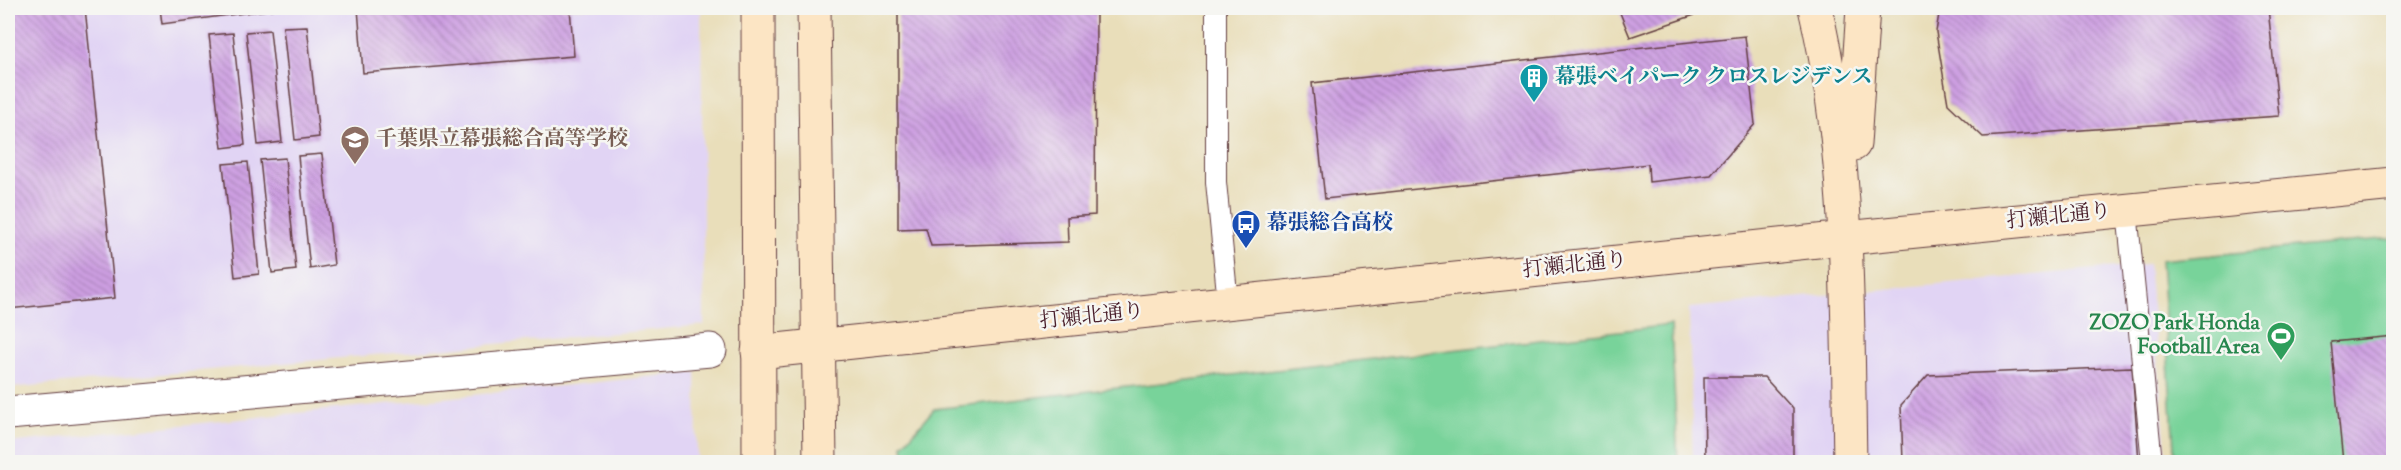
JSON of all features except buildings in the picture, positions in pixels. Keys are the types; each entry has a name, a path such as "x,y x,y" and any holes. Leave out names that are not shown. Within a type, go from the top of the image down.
{"street":[{"path":"758,8 759,462"},
{"path":"814,8 820,462"},
{"path":"1815,8 1834,103 1843,178 1850,462"},
{"path":"1846,238 1863,8"},
{"name":"打瀬北通り","path":"758,352 1846,238 2394,184"},
{"path":"8,413 711,350"}],"lane":[{"path":"1216,8 1216,182 1228,303"},
{"path":"2127,210 2152,462"}],"shaded area":[{"name":"千葉県立幕張総合高等学校","path":"8,8 701,8 704,325 8,388"},
{"path":"2148,264 2167,462 1693,462 1689,308"},
{"path":"696,372 697,462 8,462 8,443"}],"green space":[{"name":"ZOZO Park Honda Football Area","path":"2393,238 2393,462 2175,462 2161,260"},
{"path":"1671,325 1678,462 905,462 903,445 934,409"}],"place":[{"name":"幕張ベイパーク クロスレジデンス","path":"1534,104"},
{"name":"千葉県立幕張総合高等学校","path":"355,166"},
{"name":"幕張総合高校","path":"1246,250"},
{"name":"ZOZO Park Honda Football Area","path":"2281,362"}]}
